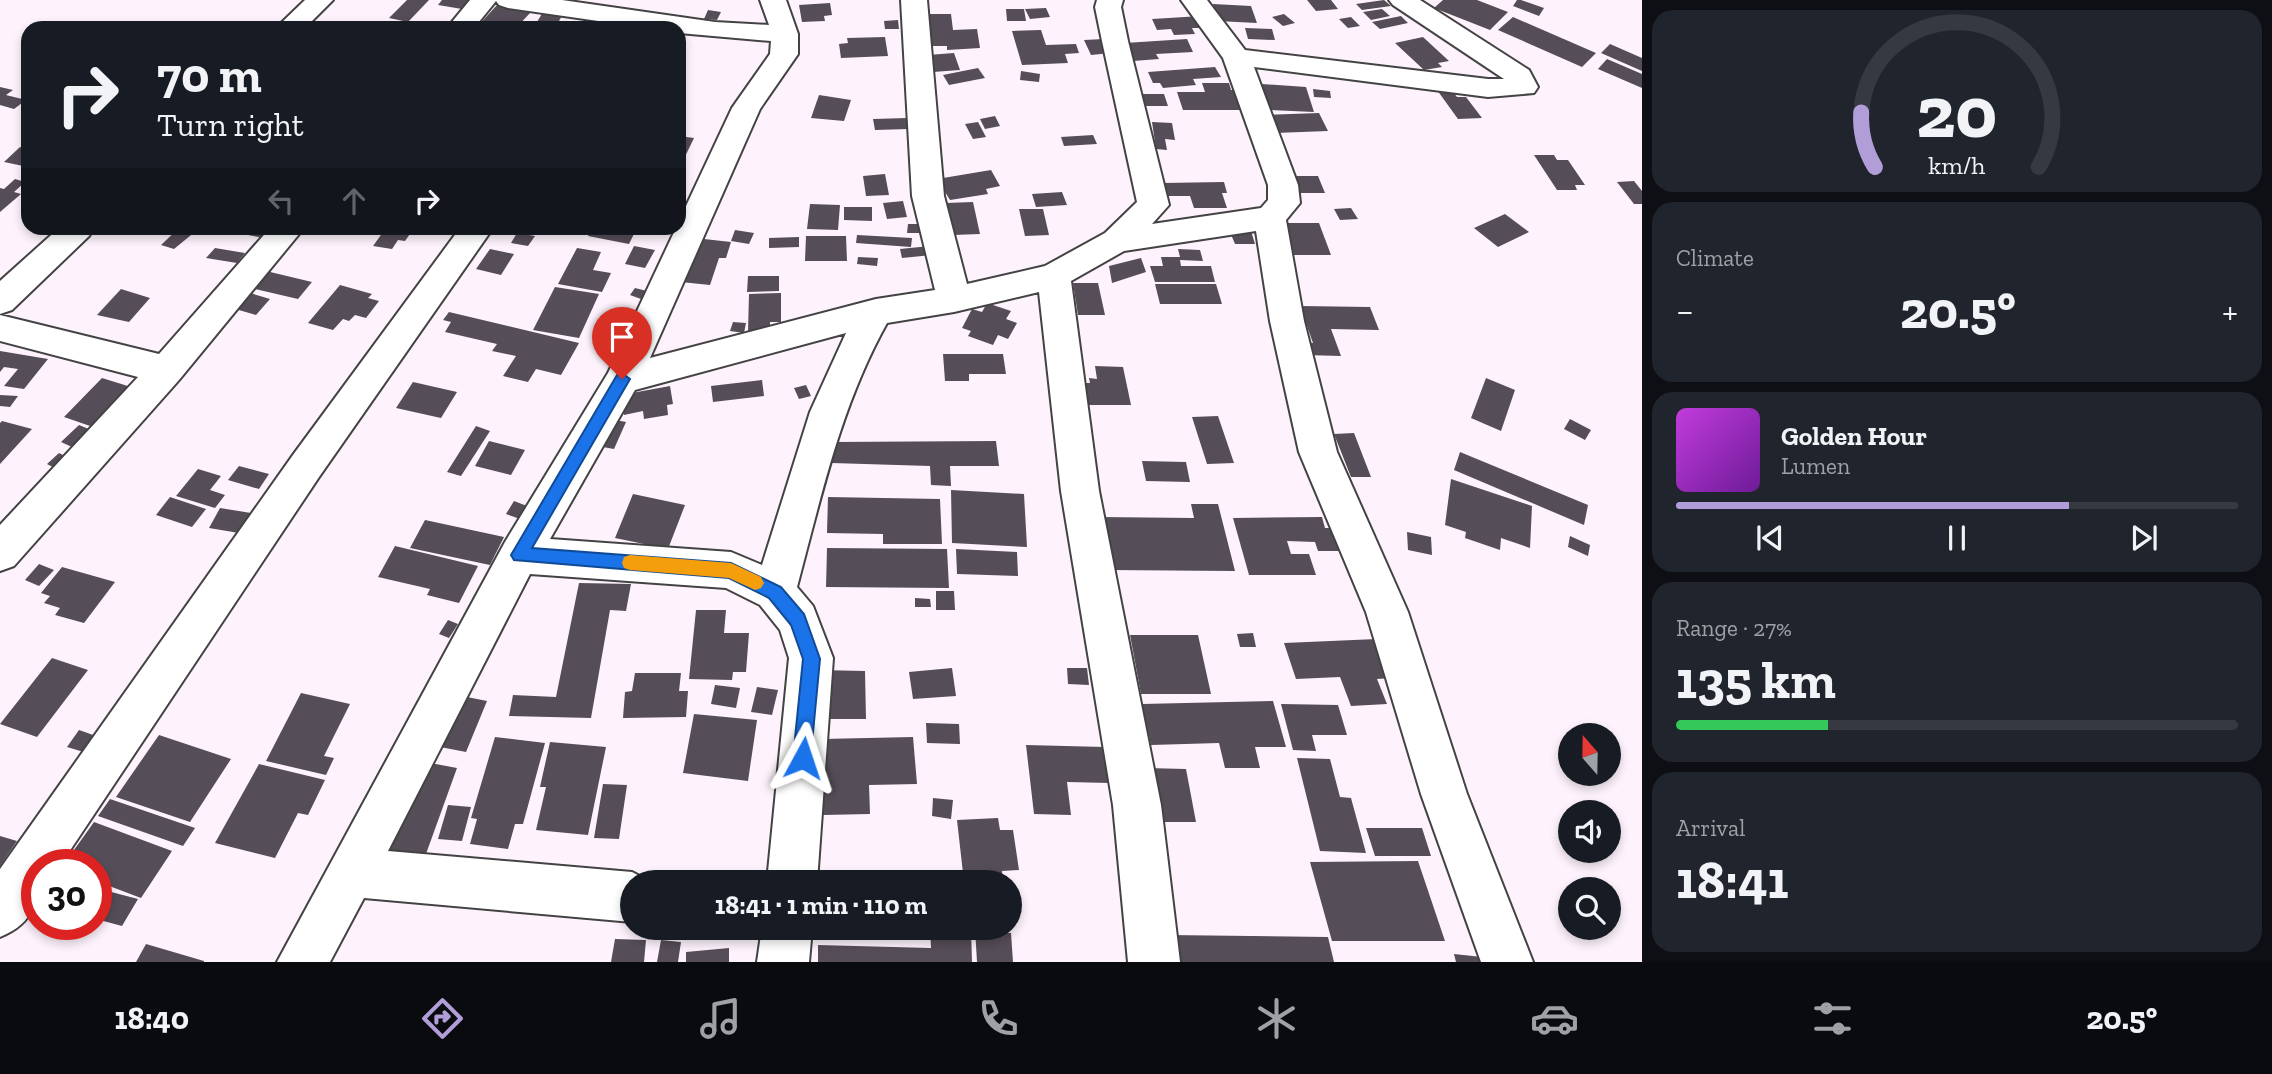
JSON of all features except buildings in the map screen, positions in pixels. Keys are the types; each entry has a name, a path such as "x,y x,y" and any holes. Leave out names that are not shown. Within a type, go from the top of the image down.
{"street":[{"path":"297,21 320,0"},
{"path":"466,21 484,0"},
{"path":"508,0 575,13 641,21"},
{"path":"914,0 928,196 954,299"},
{"path":"622,379 876,312 954,299 1054,276 1116,241 1153,205 1111,18 1110,0"},
{"path":"1116,241 1270,218 1284,203 1283,185 1236,57 1194,0"},
{"path":"1236,57 1488,88 1524,87 1519,76 1402,0"},
{"path":"303,962 520,555 622,379 746,108 784,54 779,17 715,30 686,26"},
{"path":"1270,218 1287,321 1318,452 1387,612 1444,794 1507,962"},
{"path":"0,301 71,235"},
{"path":"0,553 166,370 282,235"},
{"path":"0,912 306,466 472,235"},
{"path":"1054,276 1080,491 1137,805 1154,962"},
{"path":"775,593 821,434 855,344 876,312"},
{"path":"0,328 166,370"},
{"path":"520,555 731,570 775,593 798,620 811,659 793,870"},
{"path":"351,872 620,896"},
{"path":"783,962 786,940"}],"slow traffic":[{"path":"630,563 731,570 755,583"}],"route":[{"path":"622,379 520,555 731,570 775,593 798,620 811,659 803,758"}]}
